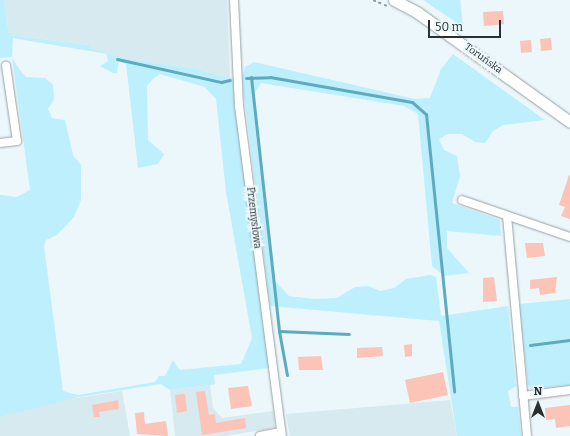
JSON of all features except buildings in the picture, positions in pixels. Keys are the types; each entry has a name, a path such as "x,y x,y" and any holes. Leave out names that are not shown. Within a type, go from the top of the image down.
{"main road":[{"name":"Toruńska","path":"394,0 418,13 570,122"}],"street":[{"name":"Przemysłowa","path":"234,0 239,106 282,434"},
{"path":"0,143 17,141 6,66"},
{"path":"462,200 570,238"},
{"path":"507,216 526,436"},
{"path":"523,396 570,390"},
{"path":"260,436 282,434"}],"shaded area":[{"path":"0,0 4,0 9,35 90,45 90,48 128,59 193,68 234,79 269,368 214,375 215,384 210,385 170,390 161,384 79,397 0,417 0,195 17,197 30,190 12,57 0,58","holes":["13,38 107,54 108,61 100,66 113,73 117,73 119,61 126,64 138,168 158,164 164,154 148,140 147,86 153,79 160,74 205,87 216,99 226,192 252,338 241,364 180,370 173,360 165,376 159,376 155,382 78,395 63,391 44,246 46,240 57,235 74,217 81,200 81,165 73,155 65,120 52,118 48,109 54,99 53,85 45,78 26,77 19,69 12,57"]},
{"path":"4,0 227,0 230,78 193,68 128,59 90,48 90,45 9,35"},
{"path":"423,0 460,0 463,27"},
{"path":"453,54 545,120 503,125 493,131 485,143 475,142 462,134 448,134 439,139 444,150 457,156 460,176 452,203 500,220 501,236 447,231 447,248 469,273 444,276 432,266 418,114 404,106 261,83 253,95 273,279 289,296 314,299 337,298 355,287 369,286 380,291 394,288 406,279 430,275 436,277 441,316 508,306 516,386 508,391 511,407 518,407 521,436 457,436 439,321 270,306 242,78 245,67 254,62 415,99 430,98 441,69"},
{"path":"570,299 570,385 532,389 528,385 519,304"},
{"path":"210,385 213,408 222,418 273,411 275,428 225,436 175,436 170,390"},
{"path":"122,391 130,436 0,436 0,417 64,400"},
{"path":"450,400 457,436 290,436 286,414"}],"waterway":[{"path":"117,59 221,82 230,80"},
{"path":"251,77 279,331"},
{"path":"246,78 270,77 412,102 426,114 454,392"},
{"path":"287,375 279,331 349,334"},
{"path":"530,345 570,340"}]}
